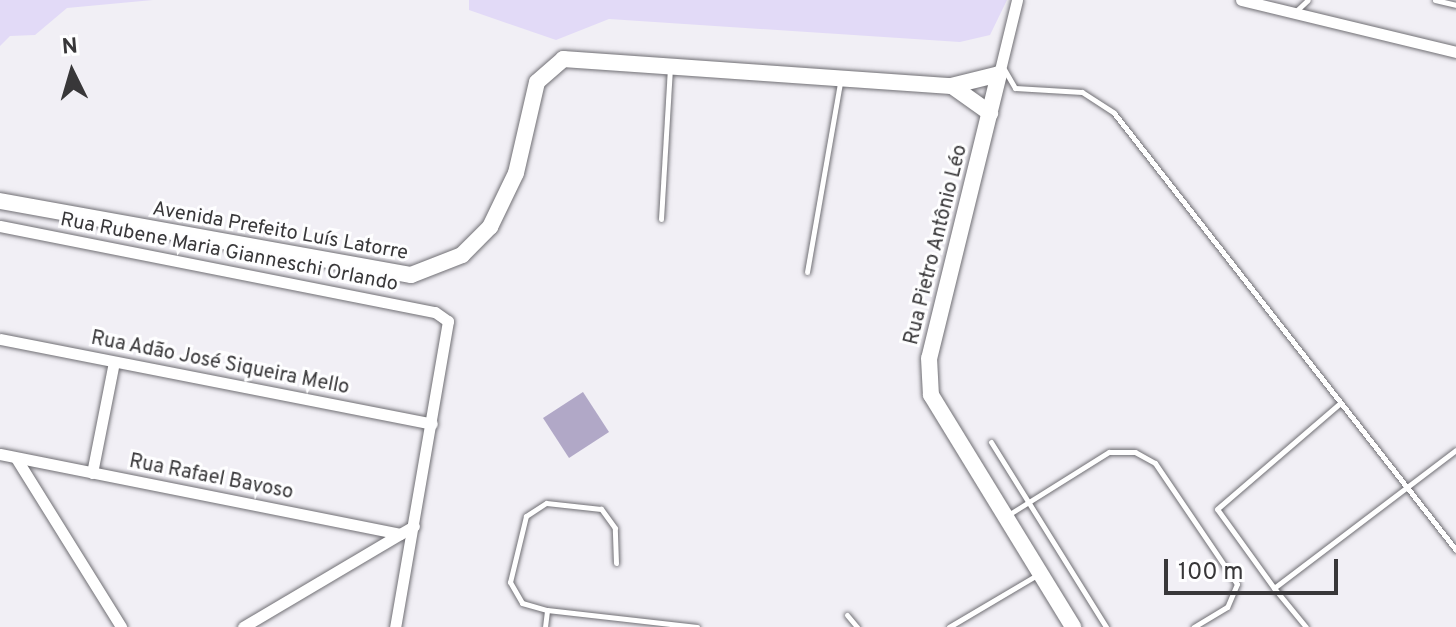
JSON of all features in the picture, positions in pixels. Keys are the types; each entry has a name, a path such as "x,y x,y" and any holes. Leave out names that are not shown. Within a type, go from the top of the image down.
{"main road":[{"name":"Avenida Prefeito Luís Latorre","path":"0,201 411,275 462,255 490,227 508,196 545,71 573,57 951,86 1000,69"},
{"name":"Rua Pietro Antônio Léo","path":"1000,69 928,372 933,405 1073,627"},
{"path":"951,86 990,113"}],"street":[{"path":"1000,69 1017,0"},
{"path":"1241,0 1456,52"},
{"name":"Rua Rubene Maria Gianneschi Orlando","path":"0,226 435,312 448,321 432,424"},
{"name":"Rua Adão José Siqueira Mello","path":"0,339 432,424"},
{"path":"92,473 114,362"},
{"path":"395,627 432,424"},
{"name":"Rua Rafael Bavoso","path":"0,454 400,534"},
{"path":"16,458 121,627"},
{"path":"252,625 414,526"}],"lane":[{"path":"1295,12 1308,0"},
{"path":"1435,0 1456,5"},
{"path":"661,219 670,63"},
{"path":"1000,69 1015,88 1082,92 1114,113 1456,550"},
{"path":"807,272 840,77"},
{"path":"1306,627 1217,509 1339,404"},
{"path":"991,442 1106,627"},
{"path":"1274,588 1456,450"},
{"path":"1004,517 1109,452 1135,452 1155,463 1234,572 1227,607 1194,627"},
{"path":"616,563 615,528 601,509 546,503 533,510 510,582 522,603 547,610 697,627"},
{"path":"949,627 1039,574"},
{"path":"545,627 547,610"},
{"path":"847,615 857,627"}],"shaded area":[{"path":"0,0 153,0 67,8 35,35 10,36 0,46"},
{"path":"469,0 1007,0 990,35 960,42 609,19 556,40 469,10"},
{"path":"583,392 609,432 569,458 543,418"}]}
